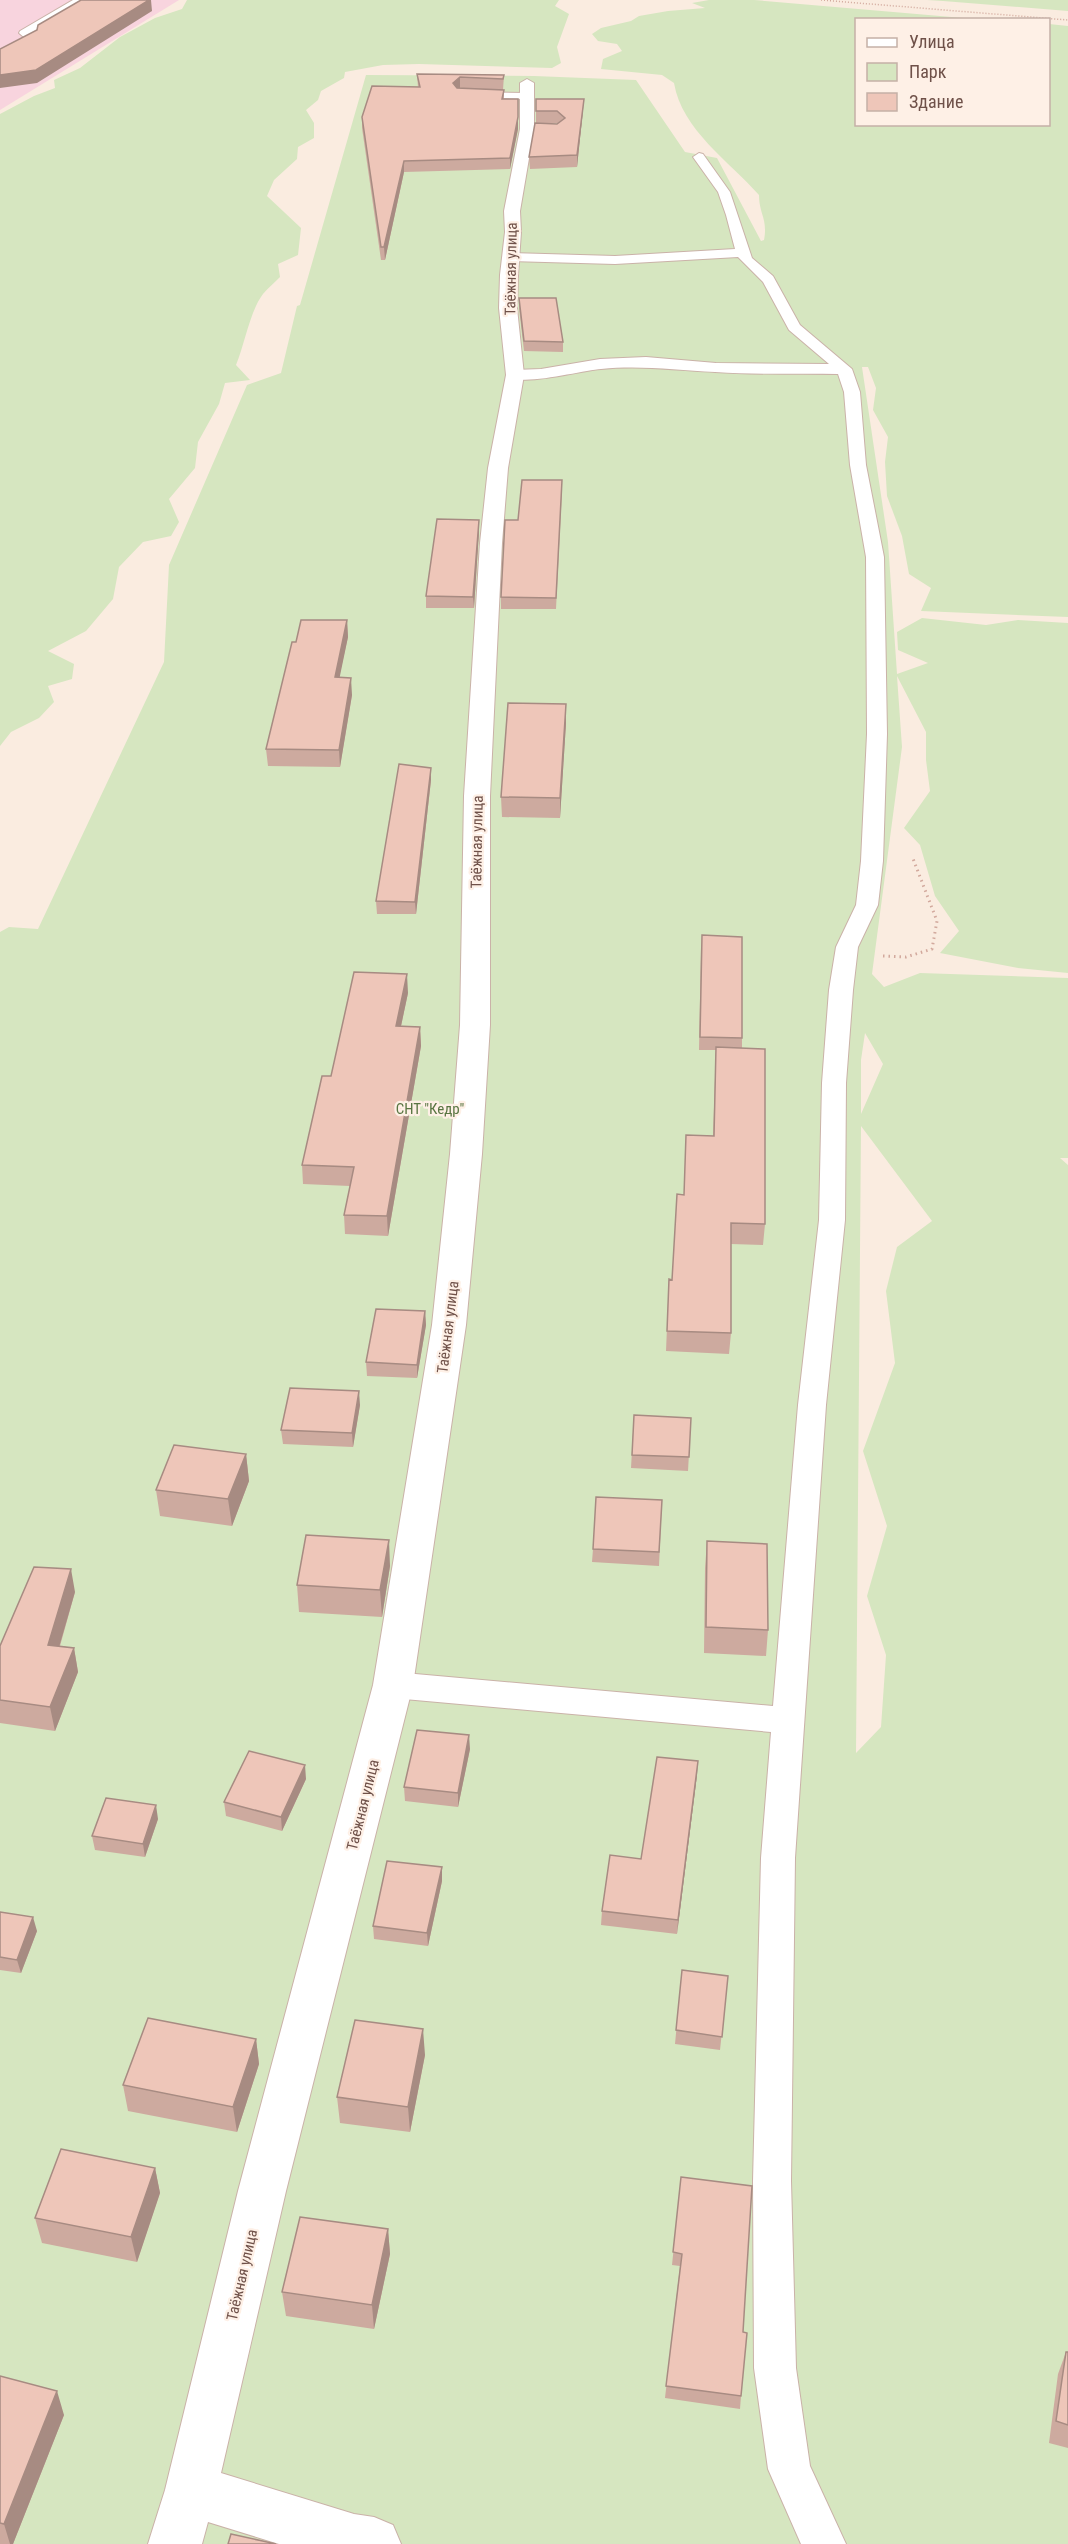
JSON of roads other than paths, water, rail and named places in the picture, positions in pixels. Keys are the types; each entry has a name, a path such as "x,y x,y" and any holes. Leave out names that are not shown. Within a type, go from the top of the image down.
{"street":[{"name":"Таёжная улица","path":"175,2544 191,2490 262,2191 393,1685 449,1325 466,1154 474,1025 477,796 491,543 498,468 515,375 508,309 512,211 532,129 527,89"},
{"path":"191,2490 342,2538 374,2544"}],"lane":[{"path":"0,59 33,39 19,33 80,0"},
{"path":"461,93 461,95 527,89"},
{"path":"699,157 724,192 734,214 746,260 768,279 794,327 844,369 852,392 858,465 875,557 876,779 867,905 847,947 841,990 834,1083 832,1220 812,1405 778,1870 772,2181 776,2368 789,2469 824,2544"},
{"path":"510,257 615,260 743,253"},
{"path":"515,375 541,374 600,364 646,362 716,368 844,369"},
{"path":"393,1685 789,1721"}],"park label":[{"name":"СНТ \"Кедр\"","path":"430,1109"}]}
